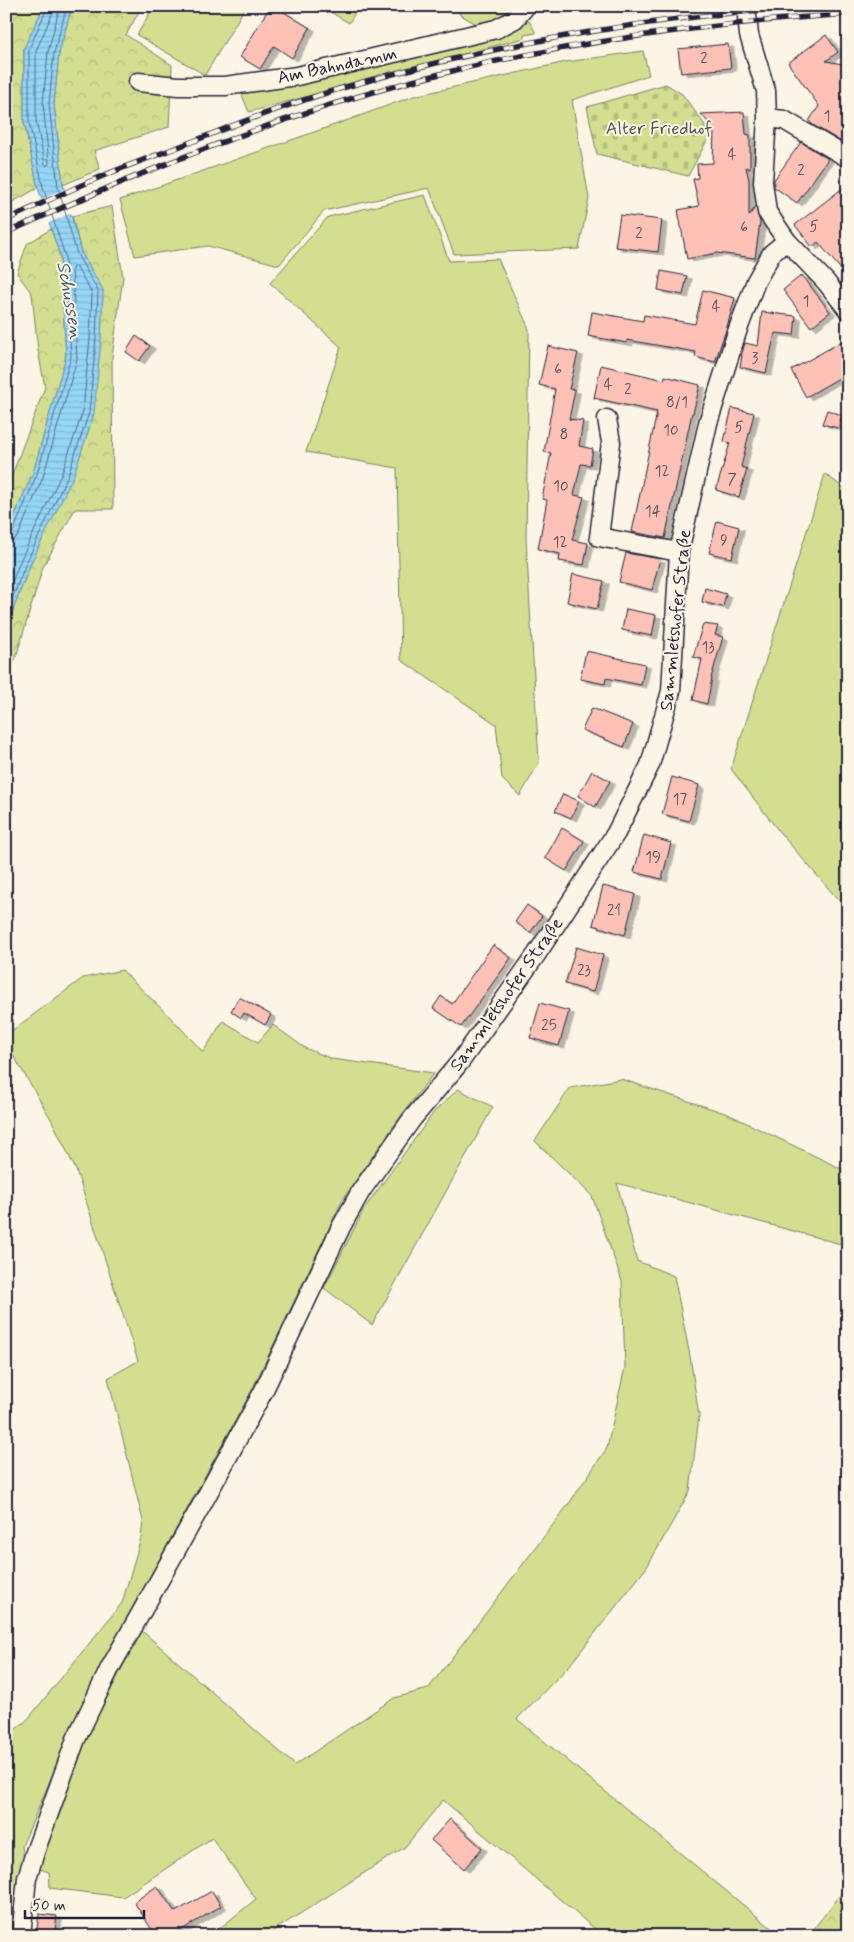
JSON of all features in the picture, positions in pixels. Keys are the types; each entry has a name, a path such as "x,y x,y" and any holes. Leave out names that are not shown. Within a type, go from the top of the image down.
{"street":[{"name":"Am Bahndamm","path":"138,82 178,86 226,86 297,76 496,29 514,19 526,6"},
{"path":"746,9 746,22 754,55 766,91 767,118 763,182 767,212 787,241 826,282 848,310"},
{"path":"767,118 784,120 848,158"},
{"name":"Sammletshofer Straße","path":"21,1936 27,1878 76,1739 110,1668 263,1392 361,1191 412,1119 460,1062 536,955 611,841 650,765 671,691 679,552 708,423 736,332 756,281 772,253 787,241"},
{"path":"607,419 611,442 599,537 679,552"}],"green space":[{"path":"12,6 44,6 24,48 24,122 38,188 9,204 6,189 6,17"},
{"path":"72,6 142,6 126,35 172,65 169,127 94,151 100,169 63,185 54,104 59,53"},
{"path":"154,6 246,6 205,75 137,35"},
{"path":"320,6 359,6 349,23"},
{"path":"455,6 519,6 497,22 483,28 459,14 460,12"},
{"path":"529,21 536,33 524,35 524,38 249,112 239,88 504,30"},
{"path":"643,51 649,75 572,100 589,198 579,249 454,254 429,188 324,211 279,265 208,246 135,256 120,200 414,96 566,62"},
{"name":"Alter Friedhof","path":"666,84 682,94 711,133 688,176 597,154 587,107"},
{"path":"425,195 449,261 498,259 529,329 526,539 539,763 520,796 502,779 496,724 401,660 397,468 306,452 341,347 270,283 328,217"},
{"path":"112,206 123,277 112,357 113,509 75,509 43,567 16,657 6,679 6,628 31,563 103,290 81,252 72,216"},
{"path":"51,229 60,256 66,356 33,473 6,535 6,491 45,387 38,351 32,294 17,273 27,244"},
{"path":"825,474 848,491 848,911 781,834 731,769"},
{"path":"122,970 203,1052 223,1021 258,1042 273,1025 305,1048 332,1059 434,1073 400,1117 343,1199 251,1392 92,1683 22,1846 25,1865 18,1888 10,1936 6,1936 6,1737 28,1719 122,1603 141,1538 143,1521 108,1378 138,1361 76,1170 51,1119 6,1043 6,1035 83,978"},
{"path":"621,1079 728,1114 848,1172 848,1246 617,1183 637,1261 674,1276 690,1356 699,1416 690,1491 647,1567 569,1666 517,1719 781,1936 603,1936 443,1800 405,1847 276,1929 270,1936 210,1936 256,1899 212,1838 123,1897 50,1888 49,1872 36,1868 76,1759 141,1630 295,1765 394,1698 428,1689 568,1505 607,1448 625,1367 622,1281 592,1196 535,1141 570,1088"},
{"path":"458,1089 493,1107 372,1325 324,1288 364,1209 434,1112"},
{"path":"848,1885 848,1936 808,1936"}],"water":[{"name":"Schussen","path":"44,6 72,6 59,53 54,104 63,185 81,252 103,290 101,339 94,414 73,477 31,563 6,628 6,535 33,473 66,356 60,256 38,188 24,122 24,48"}],"pier":[{"path":"66,188 73,212 47,224 39,200"}],"building":[{"path":"270,6 274,6 310,28 292,58 274,46 260,69 240,57"},
{"path":"826,35 838,52 826,61 848,65 848,142 840,141 809,121 819,106 788,63"},
{"path":"728,44 731,68 681,73 678,49"},
{"path":"744,112 746,134 750,135 750,169 746,167 749,180 749,216 756,206 760,223 755,258 717,253 687,259 678,210 699,206 693,179 698,178 697,164 713,163 714,129 701,114"},
{"path":"801,142 828,159 797,203 774,187 774,180"},
{"path":"848,184 848,278 818,242 812,247 795,225"},
{"path":"620,215 662,220 658,252 615,247"},
{"path":"661,271 687,276 683,295 658,290"},
{"path":"802,275 830,312 811,327 783,290"},
{"path":"703,290 735,298 715,362 695,357 696,352 627,340 627,343 588,336 592,312 643,321 644,315 695,324"},
{"path":"762,312 796,316 794,335 775,333 766,373 740,367 745,343 758,346"},
{"path":"136,336 150,346 139,361 126,352"},
{"path":"848,338 848,373 806,397 791,370"},
{"path":"548,346 578,353 569,389 575,390 569,419 583,421 579,446 593,449 590,465 581,464 574,495 584,497 572,540 588,543 584,565 559,561 560,554 538,549 547,500 542,499 551,453 544,452 555,389 539,385"},
{"path":"601,365 664,380 665,376 700,385 692,413 665,538 632,532 657,412 594,398"},
{"path":"732,408 754,413 741,467 747,469 739,497 716,490 730,443 724,441"},
{"path":"827,410 842,415 838,428 822,424"},
{"path":"717,521 739,527 732,558 709,553"},
{"path":"626,553 660,559 652,590 619,582"},
{"path":"573,574 604,581 597,609 567,602"},
{"path":"705,588 726,594 723,607 702,602"},
{"path":"626,609 656,615 652,636 622,630"},
{"path":"703,624 718,626 715,635 723,637 711,678 707,704 693,700 702,659 693,657"},
{"path":"586,651 645,664 641,685 606,678 605,684 580,679"},
{"path":"592,708 633,724 624,747 582,730"},
{"path":"592,771 610,781 595,807 578,796"},
{"path":"672,777 699,785 689,821 662,814"},
{"path":"563,794 579,801 571,818 555,811"},
{"path":"562,828 584,841 566,871 545,858"},
{"path":"644,835 671,843 662,879 634,872"},
{"path":"603,886 635,894 625,935 593,925"},
{"path":"527,905 542,916 530,933 515,922"},
{"path":"493,945 511,958 461,1027 433,1008 441,996 452,1004"},
{"path":"576,947 603,955 593,992 565,984"},
{"path":"239,997 271,1015 265,1025 244,1013 241,1018 231,1011"},
{"path":"540,1003 569,1011 559,1046 530,1038"},
{"path":"450,1819 482,1848 464,1869 431,1840"},
{"path":"157,1886 175,1912 212,1891 221,1906 180,1931 182,1936 156,1936 134,1902"},
{"path":"39,1914 57,1916 54,1936 36,1936"}],"railway":[{"path":"6,220 124,167 263,114 323,94 418,67 529,43 641,24 810,6"},
{"path":"6,233 118,184 231,139 347,100 406,83 512,58 608,41 703,27 848,14"}]}
